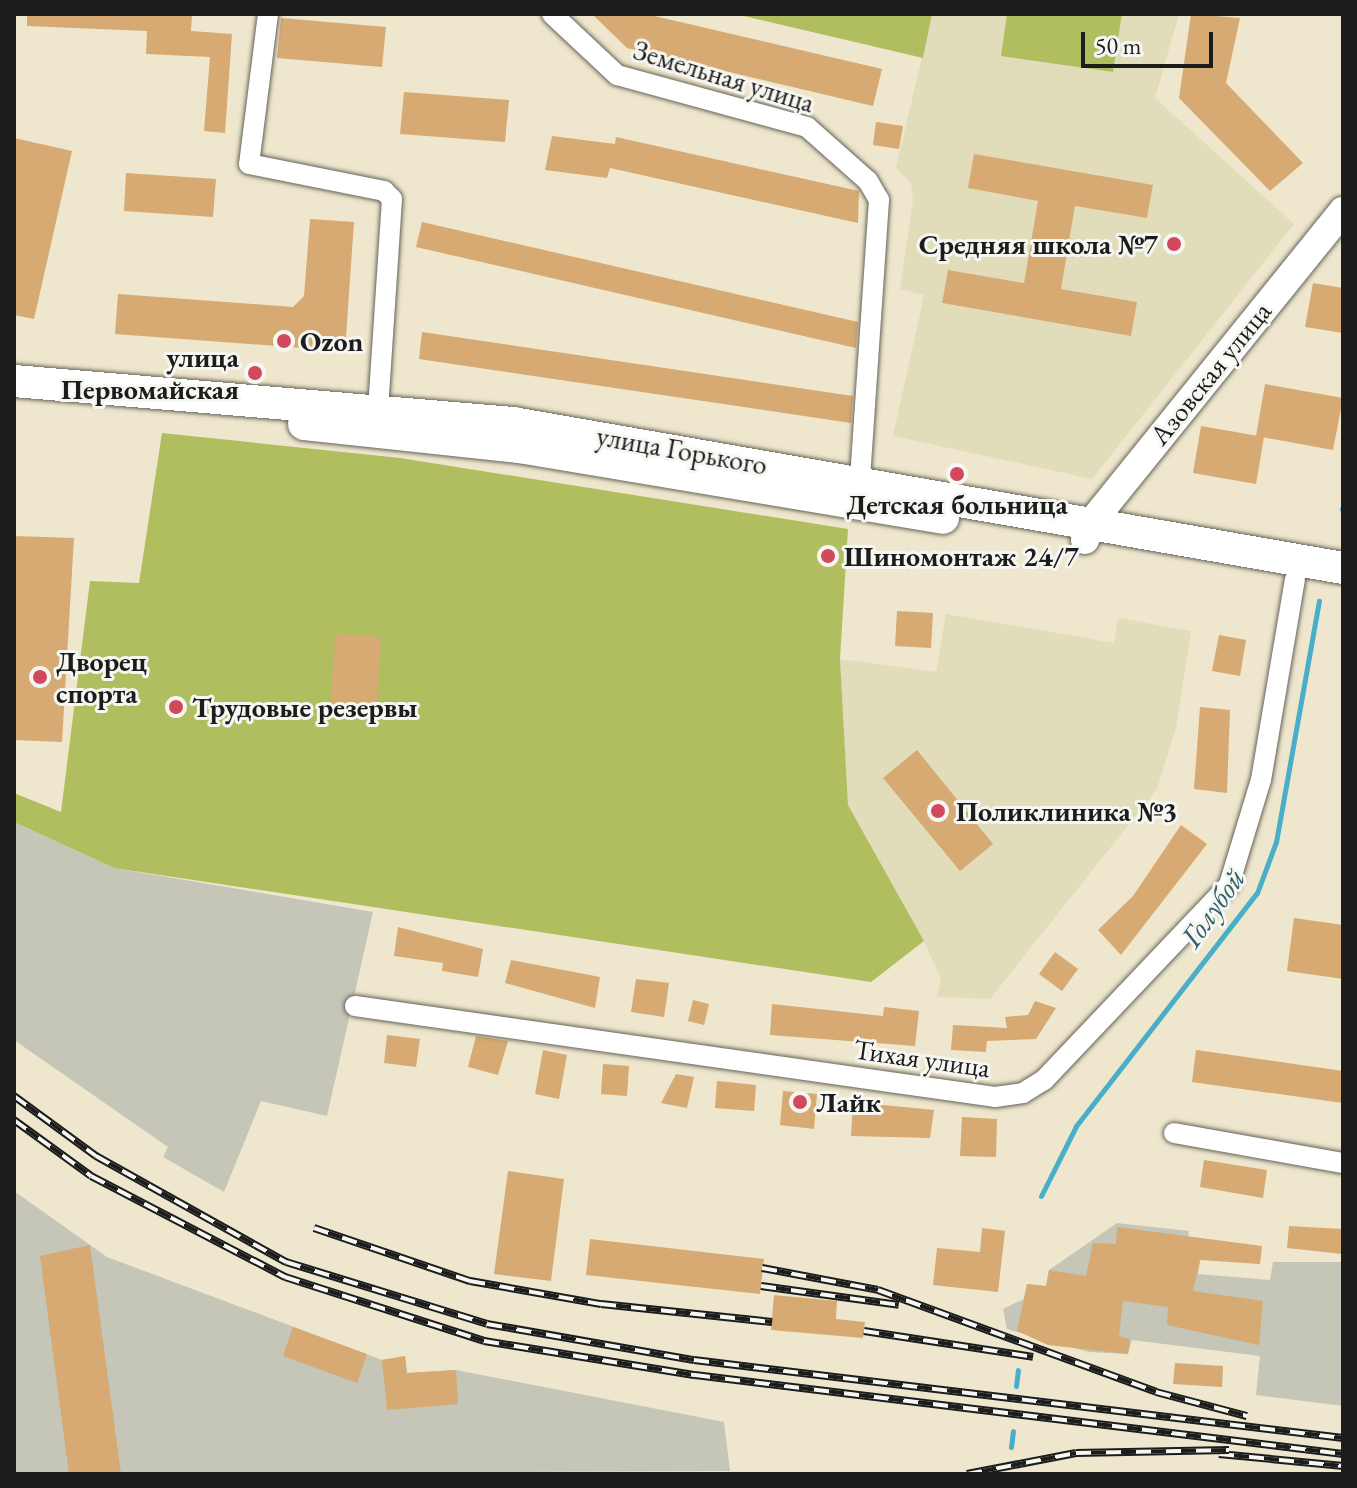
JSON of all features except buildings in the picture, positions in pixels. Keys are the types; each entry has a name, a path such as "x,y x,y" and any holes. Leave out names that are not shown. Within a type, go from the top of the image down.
{"main road":[{"name":"Азовская улица","path":"1088,532 1343,211"},
{"name":"улица Горького","path":"14,381 378,420 520,447 1343,568"},
{"name":"улица Горького","path":"14,401 378,420 612,437 860,482 1343,589"}],"street":[{"path":"268,14 249,164 384,191 392,199 378,420"},
{"name":"Земельная улица","path":"552,14 617,75 807,127 868,181 879,200 860,482"},
{"name":"Тихая улица","path":"355,1006 995,1097 1023,1093 1044,1080 1229,885 1261,780 1295,580"},
{"path":"1174,1133 1343,1163"}],"shaded area":[{"name":"Средняя школа №7","path":"932,14 1007,14 1002,56 1113,72 1122,14 1179,14 1155,98 1294,224 1092,479 893,436 924,295 900,289 913,200 911,183 896,168","holes":["974,154 1153,186 1147,218 1075,206 1061,289 1137,302 1131,336 942,303 948,270 1024,283 1038,201 969,188"]},
{"path":"946,614 1114,643 1118,618 1191,631 1176,728 1157,789 990,999 937,997 941,979 924,941 848,805 840,659 936,672"},
{"path":"14,822 114,868 373,912 327,1116 261,1101 224,1192 163,1157 168,1147 14,1040"},
{"path":"14,1191 107,1257 382,1360 405,1356 407,1373 456,1370 724,1422 730,1471 14,1474"},
{"path":"1117,1223 1189,1231 1186,1254 1201,1257 1198,1274 1270,1280 1273,1262 1343,1262 1343,1406 1256,1395 1260,1356 1132,1340 1128,1354 1089,1352 1007,1329 1003,1309 1024,1299 1027,1284 1046,1286 1049,1270"}],"green space":[{"path":"735,14 932,14 923,58"},
{"path":"1007,14 1122,14 1113,72 1001,56"},
{"path":"162,433 400,458 848,529 840,659 848,805 924,941 871,982 114,868 14,822 14,793 61,812 90,581 139,583"}],"waterway":[{"name":"Голубой","path":"1041,1196 1076,1126 1257,893 1276,842 1319,601"},
{"name":"Голубой","path":"1016,1386 1018,1370"},
{"name":"Голубой","path":"1011,1447 1013,1431"}],"railway":[{"path":"14,1096 96,1156 286,1262 487,1324 694,1360 1343,1438"},
{"path":"14,1120 91,1176 285,1277 484,1341 695,1375 1343,1454"},
{"path":"314,1228 470,1281 601,1304 772,1322"},
{"path":"762,1268 878,1290 1156,1392 1247,1416"},
{"path":"761,1286 899,1305"},
{"path":"864,1331 1033,1357"},
{"path":"967,1474 1076,1453 1229,1450"},
{"path":"1219,1454 1343,1466"}],"place":[{"name":"Средняя школа №7","path":"1174,244"},
{"name":"Ozon","path":"284,341"},
{"name":"улица Первомайская","path":"255,373"},
{"name":"Детская больница","path":"957,474"},
{"name":"Шиномонтаж 24/7","path":"828,556"},
{"name":"Дворец спорта","path":"40,677"},
{"name":"Трудовые резервы","path":"176,707"},
{"name":"Поликлиника №3","path":"938,811"},
{"name":"Лайк","path":"800,1102"}]}
